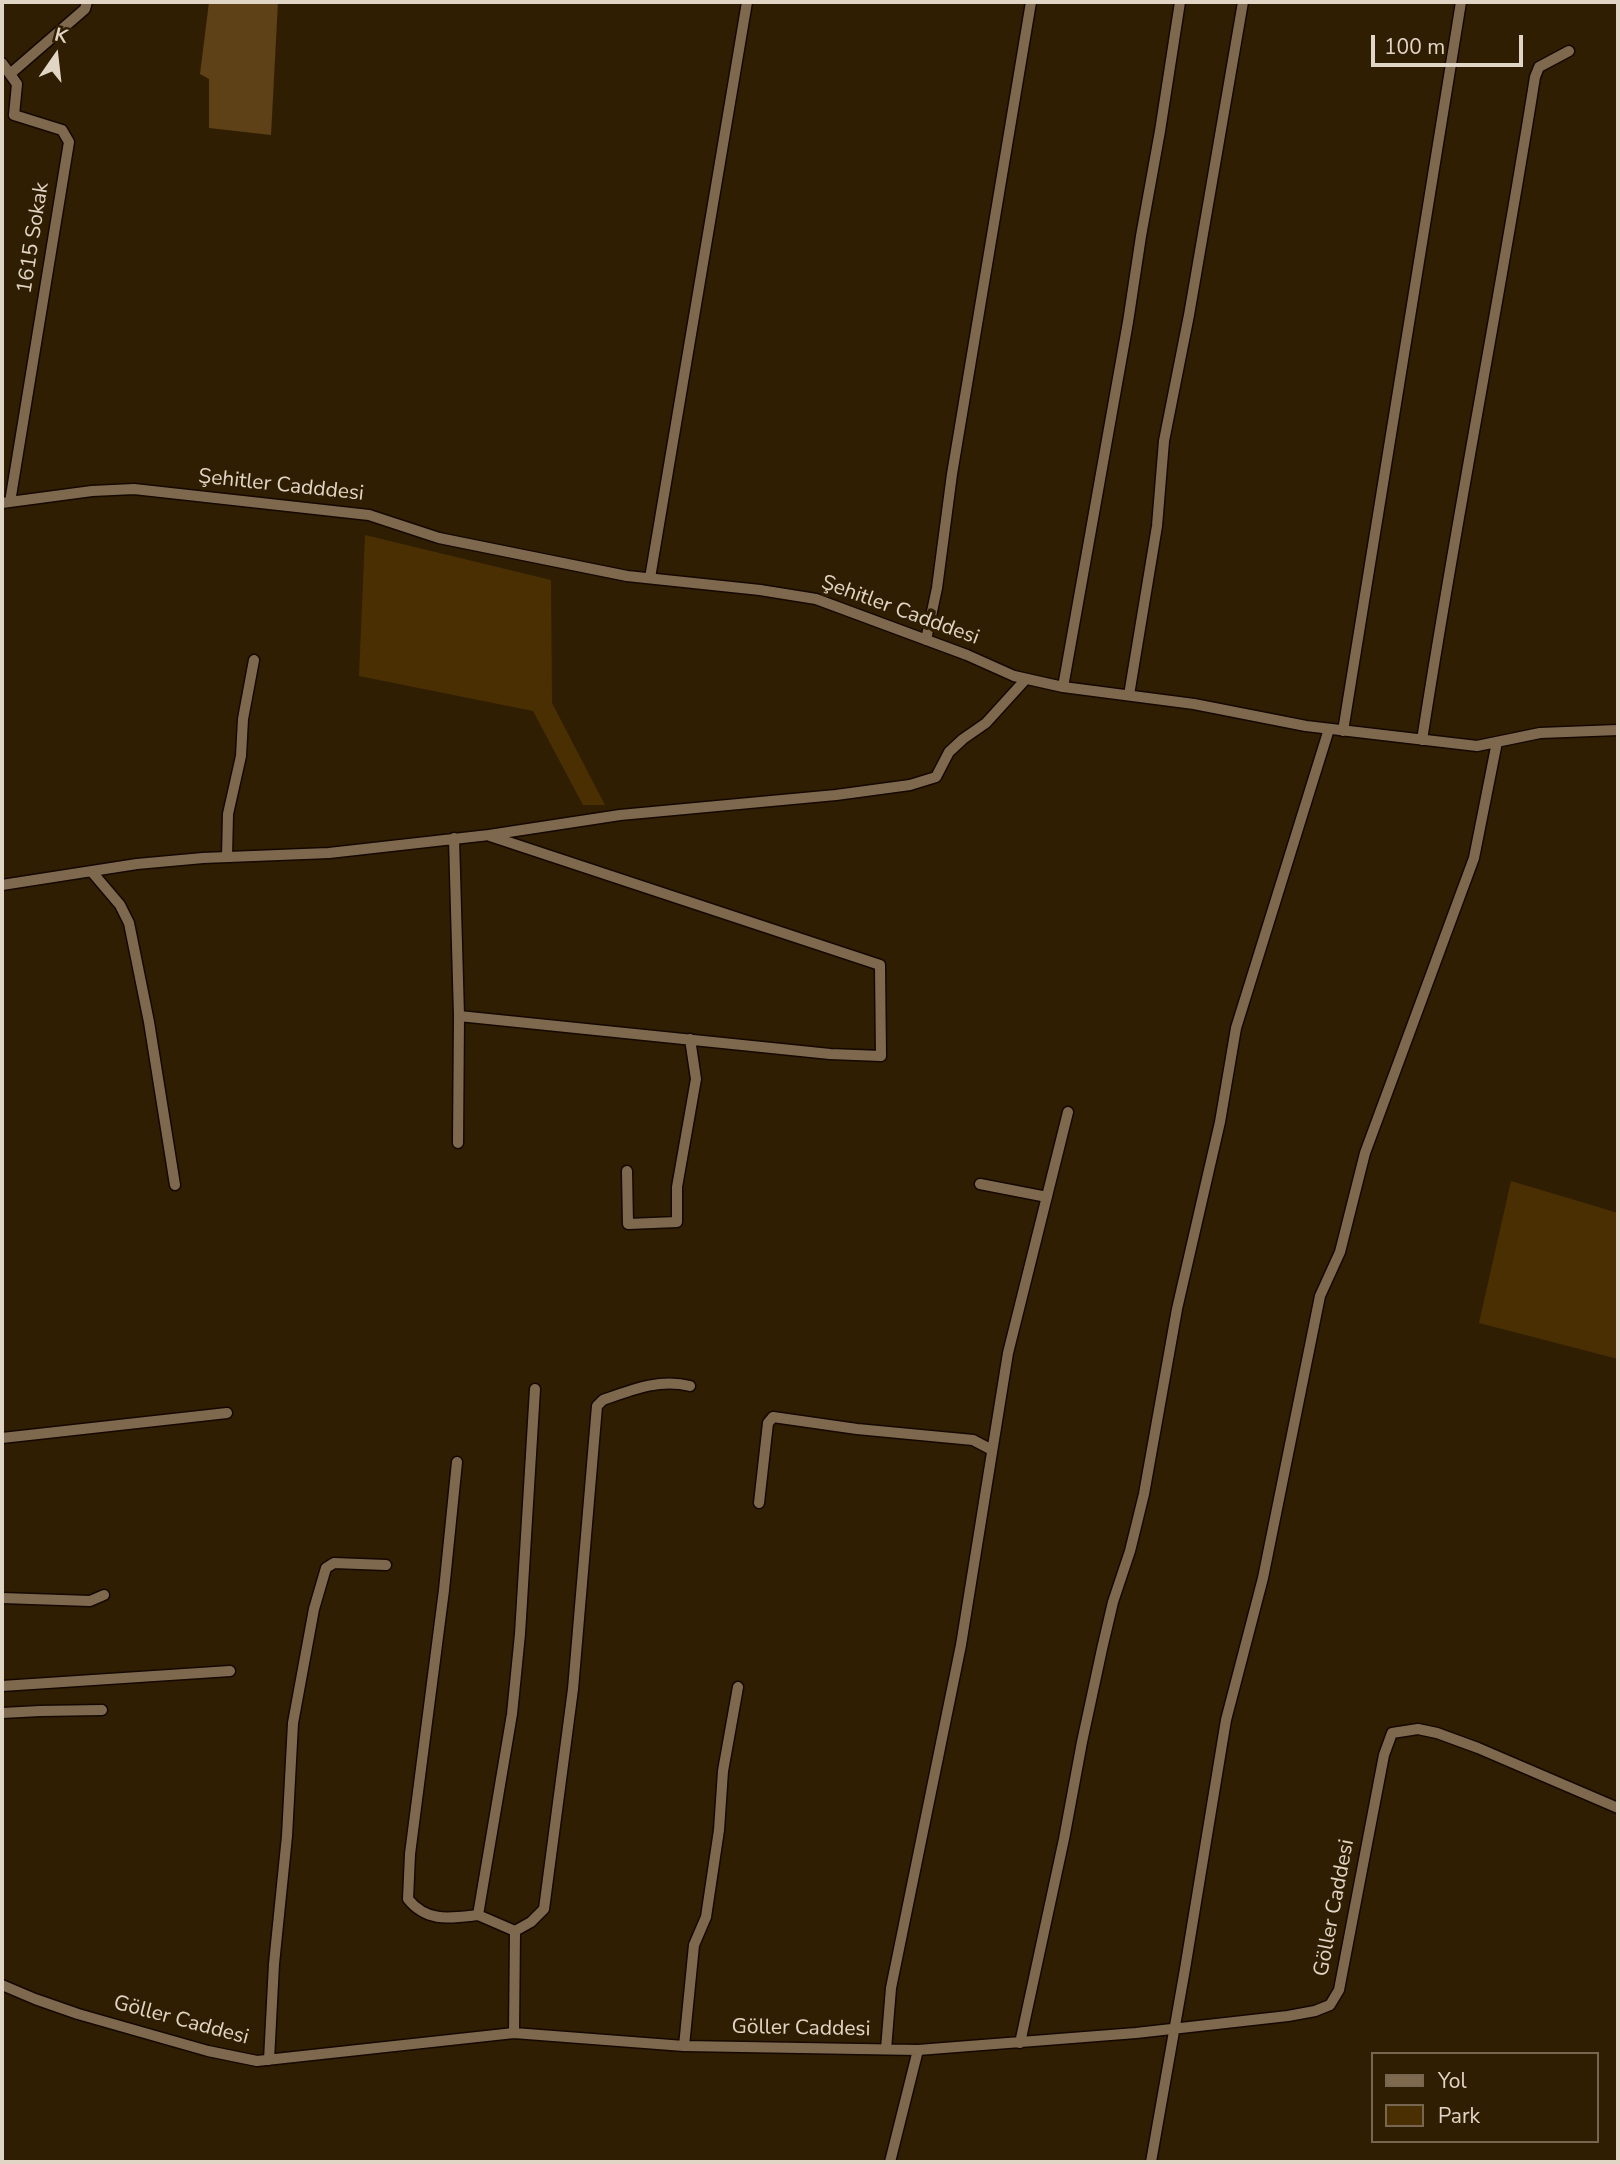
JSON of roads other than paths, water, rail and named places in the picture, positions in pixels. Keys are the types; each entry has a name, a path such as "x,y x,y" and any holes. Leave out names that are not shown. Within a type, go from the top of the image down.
{"street":[{"path":"10,74 85,9 87,2"},
{"path":"650,578 747,2"},
{"path":"926,640 937,588 953,474 1031,2"},
{"path":"1063,687 1129,322 1180,2"},
{"path":"1129,695 1157,526 1164,441 1189,315 1243,2"},
{"path":"1343,731 1461,2"},
{"path":"1422,740 1447,575 1510,237 1535,77 1539,67 1569,51"},
{"name":"1615 Sokak","path":"2,63 17,84 14,115 62,130 69,142 6,503"},
{"name":"Şehitler Cadddesi","path":"6,503 92,491 134,489 369,514 439,538 627,576 760,590 816,599 1026,679 1063,687 1194,704 1329,729 1476,746 1540,733 1618,730"},
{"path":"227,857 228,814 241,756 243,719 254,660"},
{"path":"2,885 137,864 329,853 489,835 620,815 910,785 936,777 949,752 963,738 986,723 1026,679"},
{"path":"1020,2043 1102,1649 1144,1494 1177,1309 1220,1122 1236,1028 1329,729"},
{"path":"1151,2162 1226,1720 1263,1578 1320,1296 1340,1252 1365,1153 1474,858 1497,741"},
{"path":"459,1016 830,1054 881,1056 880,965 489,835"},
{"path":"454,838 459,1016 458,1143"},
{"path":"92,872 120,905 129,923 149,1022 175,1185"},
{"path":"626,1171 628,1224 677,1222 677,1187 696,1079 690,1039"},
{"path":"886,2049 891,1988 961,1646 1008,1353 1068,1112"},
{"path":"979,1184 1047,1196"},
{"path":"515,1931 531,1922 544,1909 573,1689 597,1406 603,1399 659,1383 690,1386"},
{"path":"478,1915 512,1714 520,1634 535,1389"},
{"path":"2,1438 227,1413"},
{"path":"759,1503 768,1423 773,1417 857,1429 973,1440 992,1450"},
{"path":"457,1462 444,1590 410,1854 408,1899 416,1910 434,1916 450,1918 478,1915 515,1931"},
{"path":"269,2060 293,1723 314,1609 326,1568 334,1563 386,1565"},
{"path":"2,1598 90,1601 104,1595"},
{"path":"2,1686 230,1671"},
{"path":"684,2046 695,1945 706,1917 719,1830 723,1771 738,1687"},
{"path":"2,1713 102,1710"},
{"name":"Göller Caddesi","path":"2,1985 78,2014 208,2051 257,2061 514,2033 684,2046 918,2050 1174,2029 1288,2016 1330,2005 1339,1990 1384,1755 1392,1733 1418,1729 1437,1733 1618,1808"},
{"path":"514,2033 515,1931"},
{"path":"890,2162 918,2050"}]}
